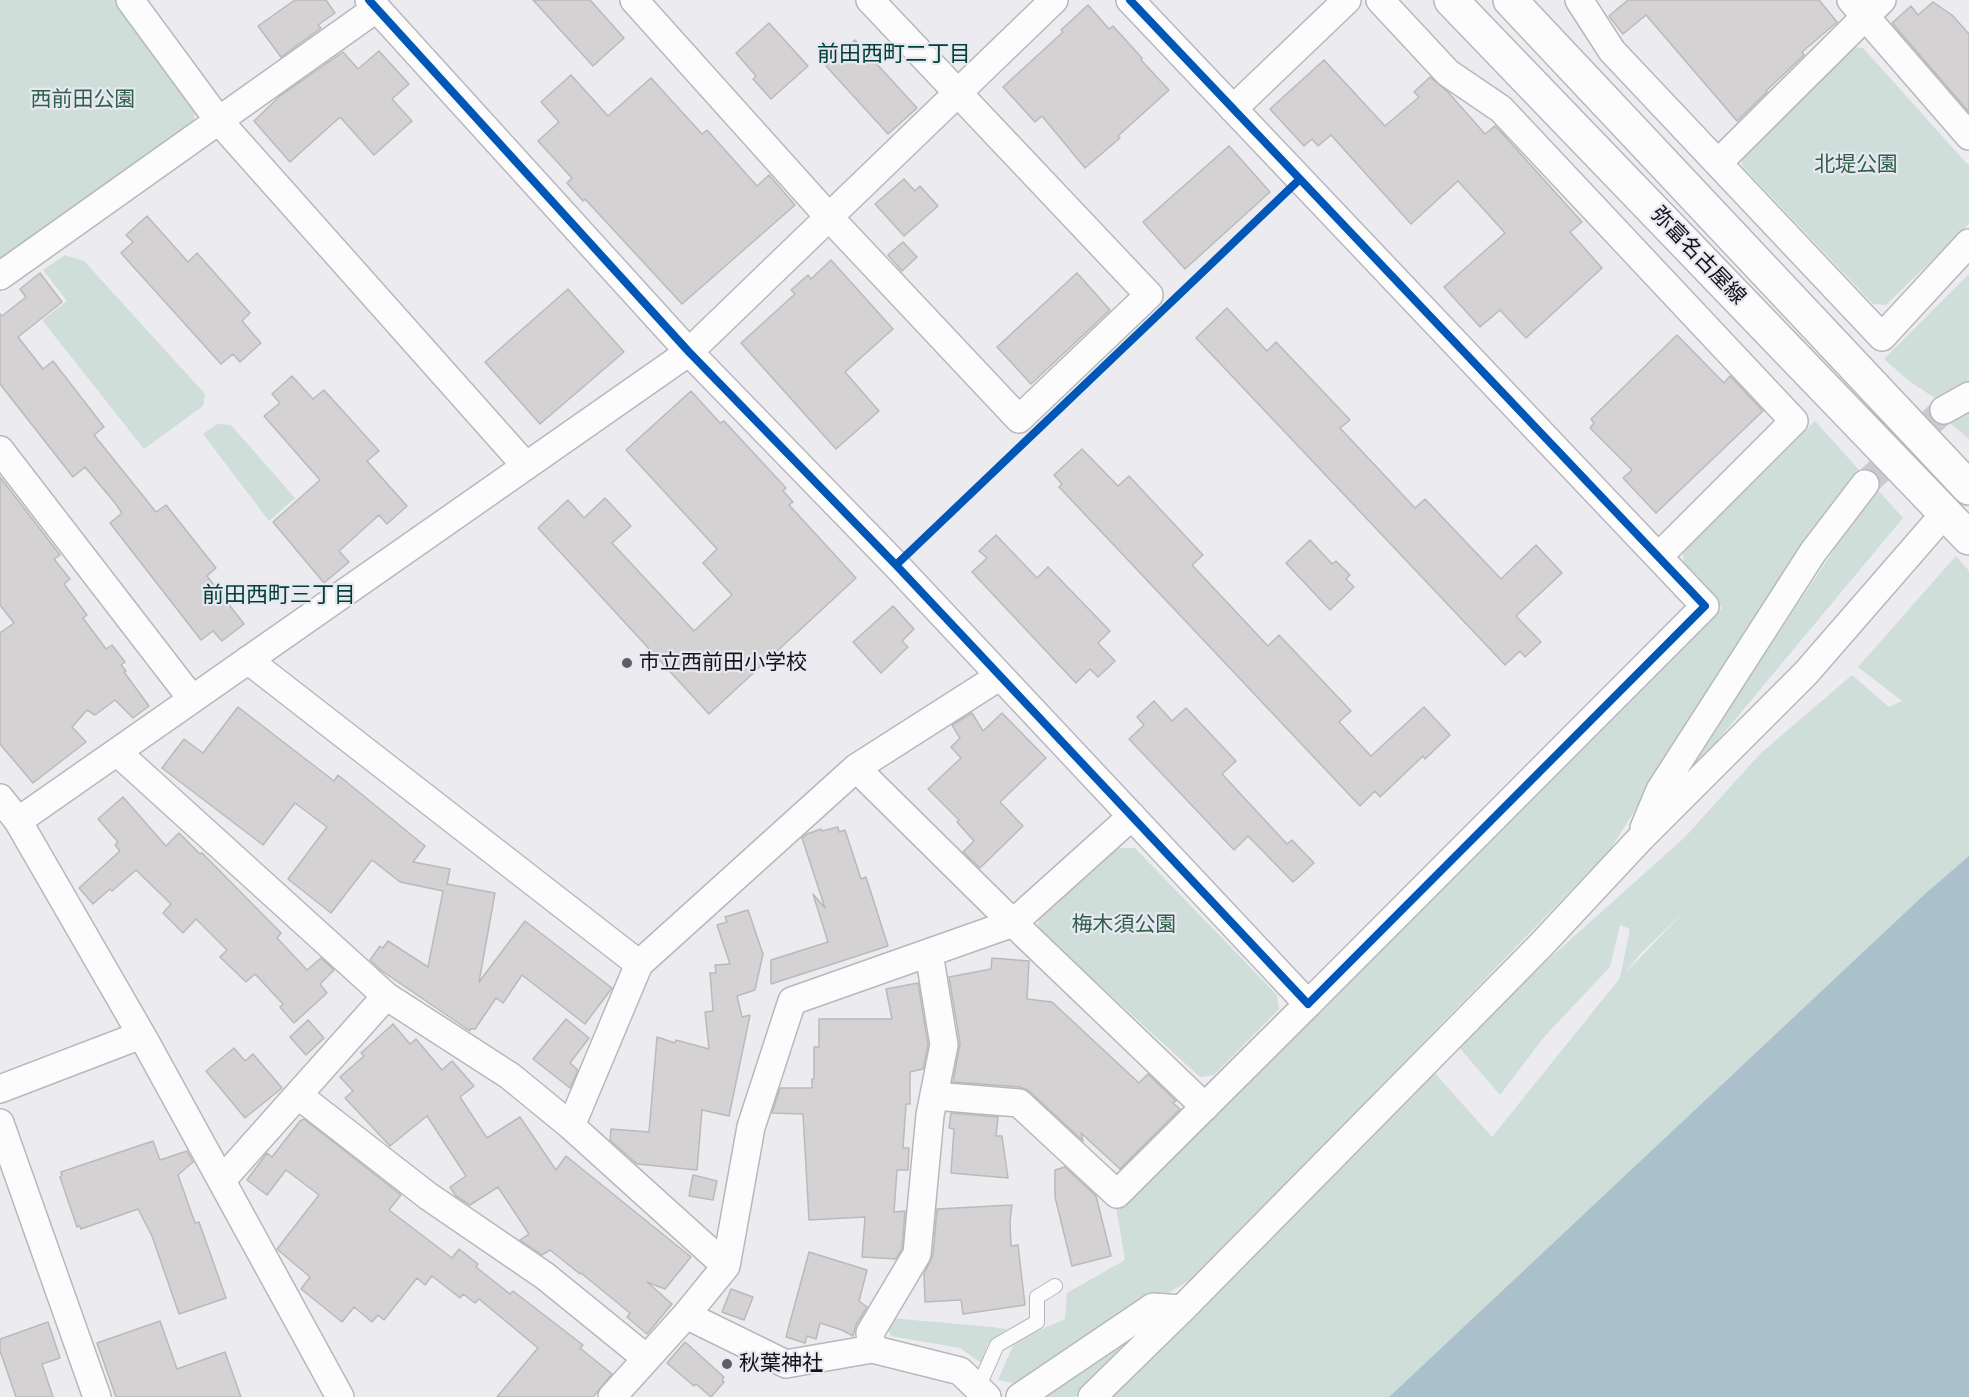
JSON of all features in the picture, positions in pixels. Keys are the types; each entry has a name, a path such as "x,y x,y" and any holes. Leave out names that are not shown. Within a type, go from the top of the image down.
{"main road":[{"name":"弥富名古屋線","path":"1451,0 1969,538"},
{"name":"弥富名古屋線","path":"1510,0 1969,488"}],"street":[{"path":"130,0 219,121 526,466"},
{"path":"634,0 828,216 1019,420 1149,295 870,0"},
{"path":"18,821 689,352 1054,0"},
{"path":"934,1096 1019,1103 1117,1194 1705,606 1130,0"},
{"path":"1233,109 1347,0"},
{"path":"1380,0 1448,73 1502,109 1794,420 1659,556"},
{"path":"1579,0 1612,51 1882,337 1969,243"},
{"path":"0,276 219,121 373,4 689,352 896,565 1308,1004"},
{"path":"1718,163 1866,6 1969,136"},
{"path":"1944,410 1969,396"},
{"path":"0,450 192,699"},
{"path":"1639,840 1660,789 1813,552 1866,484"},
{"path":"1092,1397 1182,1309 1533,953 1639,840 1806,673 1945,513"},
{"path":"248,660 639,964"},
{"path":"571,1126 639,964 856,768 1000,675"},
{"path":"117,752 386,996 510,1076 571,1126 726,1266"},
{"path":"856,768 1205,1107"},
{"path":"0,798 18,821 141,1035 340,1397"},
{"path":"612,1397 686,1315 726,1266 751,1127 792,1001 1013,923 1132,816"},
{"path":"872,1349 870,1333 917,1254 930,1115 944,1045 929,953"},
{"path":"222,1180 386,996"},
{"path":"0,1089 141,1035"},
{"path":"298,1095 428,1196 545,1276 646,1358"},
{"path":"0,1123 97,1397"},
{"path":"1020,1397 1153,1307 1182,1309"},
{"path":"686,1315 786,1364 872,1349 960,1371 982,1393"}],"lane":[{"path":"982,1393 997,1345 1037,1322 1037,1297 1055,1286"}],"green space":[{"name":"西前田公園","path":"0,0 115,0 195,109 193,125 0,260"},
{"name":"北堤公園","path":"1852,47 1863,48 1969,166 1969,224 1886,305 1873,304 1743,167 1740,156"},
{"path":"65,255 84,261 205,394 203,406 144,449 42,320 67,301 43,270"},
{"path":"1969,274 1969,382 1938,400 1909,381 1884,359"},
{"path":"1969,412 1969,439 1950,423"},
{"path":"1815,421 1860,471 1802,549 1609,851 1198,1275 1019,1384 998,1380 1015,1341 1065,1319 1067,1293 1125,1260 1116,1207 1722,608 1684,569 1683,552"},
{"path":"217,424 231,425 295,498 269,521 203,434"},
{"path":"1877,489 1903,518 1668,800 1839,542"},
{"path":"1956,556 1969,571 1969,856 1927,892 1389,1397 1103,1397 1433,1071 1492,1137 1620,978 1630,929 1620,925 1610,967 1544,1037 1500,1095 1458,1046 1530,976 1685,837 1761,753 1852,675 1889,707 1902,701 1858,667","holes":["1686,910 1628,970 1642,952"]},
{"name":"梅木須公園","path":"1118,848 1135,848 1277,995 1279,1009 1214,1075 1200,1077 1038,929 1039,915"},
{"path":"890,1318 1007,1329 988,1343 981,1363 960,1348 891,1336 887,1326"},
{"path":"1152,1320 1075,1397 1031,1397"}],"water":[{"path":"1969,856 1969,1397 1389,1397 1927,892"}],"building":[{"path":"295,0 326,0 335,13 318,25 321,28 281,57 258,26"},
{"path":"533,0 590,0 624,38 593,66"},
{"path":"1628,0 1819,0 1837,22 1802,52 1804,55 1737,121 1646,15 1623,34 1609,16"},
{"path":"1933,2 1952,15 1969,34 1969,112 1892,23 1911,6 1918,15"},
{"path":"1088,5 1109,29 1113,26 1169,90 1118,136 1120,138 1085,168 1042,116 1035,122 1003,87 1063,32 1061,30"},
{"path":"769,23 808,66 771,99 753,79 756,76 736,53"},
{"path":"855,40 917,108 888,134 826,66"},
{"path":"379,51 409,84 392,99 412,121 374,155 339,118 290,162 254,121 280,96 343,52 358,69"},
{"path":"1324,60 1385,126 1419,97 1414,92 1430,77 1447,91 1485,134 1495,126 1582,222 1570,232 1602,268 1526,338 1500,310 1480,327 1444,287 1505,233 1458,181 1411,224 1331,135 1318,146 1312,139 1304,146 1270,109"},
{"path":"571,75 608,116 651,78 702,134 707,130 757,186 769,175 795,205 682,304 585,199 583,201 567,183 572,178 538,141 559,122 541,102"},
{"path":"1229,146 1270,192 1185,269 1143,222"},
{"path":"904,179 915,191 920,186 938,206 904,236 875,204"},
{"path":"147,216 188,262 197,253 250,313 242,321 261,343 240,362 233,354 221,364 121,253 133,242 126,235"},
{"path":"903,242 917,257 902,271 888,255"},
{"path":"831,260 893,329 845,372 879,411 836,449 741,343 795,294 791,290 808,275 811,279"},
{"path":"40,273 62,302 18,337 43,369 53,361 104,427 94,435 156,512 166,505 216,568 207,576 244,624 222,641 213,631 201,640 110,523 122,513 115,503 85,467 73,477 0,384 0,314 2,316 26,297 20,289"},
{"path":"1077,273 1110,310 1031,384 997,347"},
{"path":"568,289 624,352 540,424 485,362"},
{"path":"1227,308 1267,351 1276,342 1350,420 1340,428 1415,508 1425,499 1501,579 1536,545 1562,573 1516,616 1541,642 1525,657 1520,651 1505,665 1196,338"},
{"path":"1677,335 1724,383 1730,376 1763,411 1656,513 1623,478 1632,470 1590,428 1594,423 1591,419"},
{"path":"292,376 313,399 324,390 379,451 367,461 407,506 387,524 379,515 339,551 349,562 324,583 273,522 320,480 264,416 280,403 272,394"},
{"path":"691,391 720,423 724,421 786,488 783,491 793,502 789,505 856,578 709,714 538,528 568,500 584,518 605,498 631,526 612,543 694,631 732,595 703,563 717,549 626,450"},
{"path":"1082,449 1118,486 1129,476 1203,555 1192,565 1268,646 1279,635 1351,711 1339,722 1371,756 1424,707 1450,735 1425,759 1423,756 1380,797 1375,791 1360,806 1059,487 1062,484 1054,475"},
{"path":"0,477 60,555 54,559 70,579 64,584 87,615 83,618 106,649 112,645 125,662 121,665 126,671 124,672 149,706 133,718 115,700 95,715 87,710 72,727 86,742 33,783 0,744 0,633 14,623 0,605"},
{"path":"996,535 1037,578 1048,567 1110,631 1098,643 1115,661 1098,677 1090,669 1076,683 972,572 987,558 979,551"},
{"path":"1310,540 1332,564 1336,561 1350,575 1346,579 1354,587 1330,610 1286,563"},
{"path":"893,606 914,629 902,641 908,647 881,673 853,642"},
{"path":"1154,701 1172,721 1186,708 1236,761 1222,774 1287,844 1292,840 1314,863 1293,882 1248,836 1234,850 1129,739 1144,725 1137,717"},
{"path":"238,707 334,781 338,775 425,846 413,862 450,869 447,884 495,893 479,982 525,921 612,988 585,1024 522,975 503,1003 496,998 475,1029 470,1029 470,1031 382,971 370,960 380,946 383,948 388,941 428,967 443,891 400,882 372,860 331,913 288,879 327,827 295,803 263,845 162,768 184,739 203,753"},
{"path":"972,713 983,731 1002,713 1046,758 1000,802 1023,826 980,868 963,852 974,841 957,822 959,820 928,789 961,758 951,747 960,738 952,725"},
{"path":"123,797 166,846 179,833 200,854 202,853 281,933 277,938 307,970 321,958 334,970 320,984 327,993 294,1023 280,1007 283,1004 255,974 246,982 220,957 227,950 196,919 183,933 163,913 171,904 136,870 93,904 79,888 120,851 115,845 118,842 98,819"},
{"path":"838,827 839,832 845,830 861,879 866,877 888,946 771,984 771,960 828,942 813,894 825,908 802,838 821,829 822,831"},
{"path":"748,910 763,954 755,990 737,996 742,1017 750,1015 729,1116 702,1110 697,1170 637,1164 610,1140 611,1129 649,1132 657,1037 709,1049 705,1012 713,1011 710,973 716,973 715,965 730,964 717,925 727,922 725,917"},
{"path":"992,958 1029,961 1027,999 1052,1002 1139,1083 1148,1074 1176,1101 1173,1103 1180,1109 1120,1169 1081,1133 1083,1141 1029,1091 1020,1087 953,1082 960,1043 949,977 991,969"},
{"path":"918,983 928,1045 923,1069 910,1072 910,1104 906,1104 903,1148 909,1148 908,1170 897,1170 894,1212 905,1211 902,1249 896,1259 862,1257 865,1217 809,1220 803,1114 772,1113 780,1088 812,1088 814,1047 819,1047 819,1019 892,1019 886,989"},
{"path":"566,1019 589,1038 570,1063 578,1070 570,1088 533,1059"},
{"path":"308,1020 324,1038 306,1055 290,1037"},
{"path":"393,1024 410,1044 416,1039 442,1070 452,1061 474,1086 460,1097 487,1138 520,1117 556,1170 566,1156 691,1257 665,1289 647,1282 672,1304 647,1334 627,1317 630,1313 550,1250 542,1255 520,1240 529,1234 498,1187 470,1205 456,1196 450,1187 466,1176 427,1116 390,1146 345,1098 353,1091 340,1077 364,1056 361,1053"},
{"path":"234,1048 245,1061 253,1054 282,1088 245,1118 206,1071"},
{"path":"951,1113 998,1117 996,1136 1002,1136 1008,1178 951,1173 954,1129 949,1128"},
{"path":"304,1119 401,1195 389,1210 452,1258 459,1249 478,1264 476,1267 510,1294 513,1291 583,1345 580,1348 612,1374 593,1397 497,1397 538,1348 479,1299 475,1303 463,1294 460,1298 432,1276 425,1285 417,1278 384,1320 378,1315 372,1322 354,1307 342,1322 301,1289 310,1277 277,1249 319,1195 286,1170 267,1195 247,1180 267,1153 272,1157"},
{"path":"153,1141 160,1160 187,1151 193,1162 178,1175 195,1223 199,1222 226,1298 179,1314 152,1236 138,1209 81,1229 80,1226 77,1227 60,1177 61,1172"},
{"path":"1065,1167 1096,1196 1111,1256 1072,1266 1055,1197 1055,1170"},
{"path":"693,1175 717,1181 713,1200 689,1196"},
{"path":"1012,1205 1011,1246 1018,1245 1025,1305 963,1314 961,1300 925,1302 924,1274 933,1255 937,1209"},
{"path":"809,1252 867,1270 859,1301 867,1307 856,1325 853,1336 820,1323 816,1339 807,1336 805,1343 786,1337"},
{"path":"731,1289 753,1297 744,1320 722,1312"},
{"path":"160,1321 177,1369 225,1352 241,1397 116,1397 97,1343"},
{"path":"48,1322 60,1358 42,1364 53,1397 16,1397 0,1351 0,1339"},
{"path":"685,1342 724,1377 722,1380 724,1382 711,1397 667,1363"}],"tunnel":[{"path":"1865,484 1944,410"}],"cycle path":[{"path":"369,0 689,352 896,565 1308,1004 1705,606 1130,0"},
{"path":"896,565 1300,179"}],"place":[{"name":"市立西前田小学校","path":"627,663"},
{"name":"秋葉神社","path":"727,1364"}],"district":[{"name":"前田西町二丁目","path":"894,55"},
{"name":"前田西町三丁目","path":"279,596"}]}
